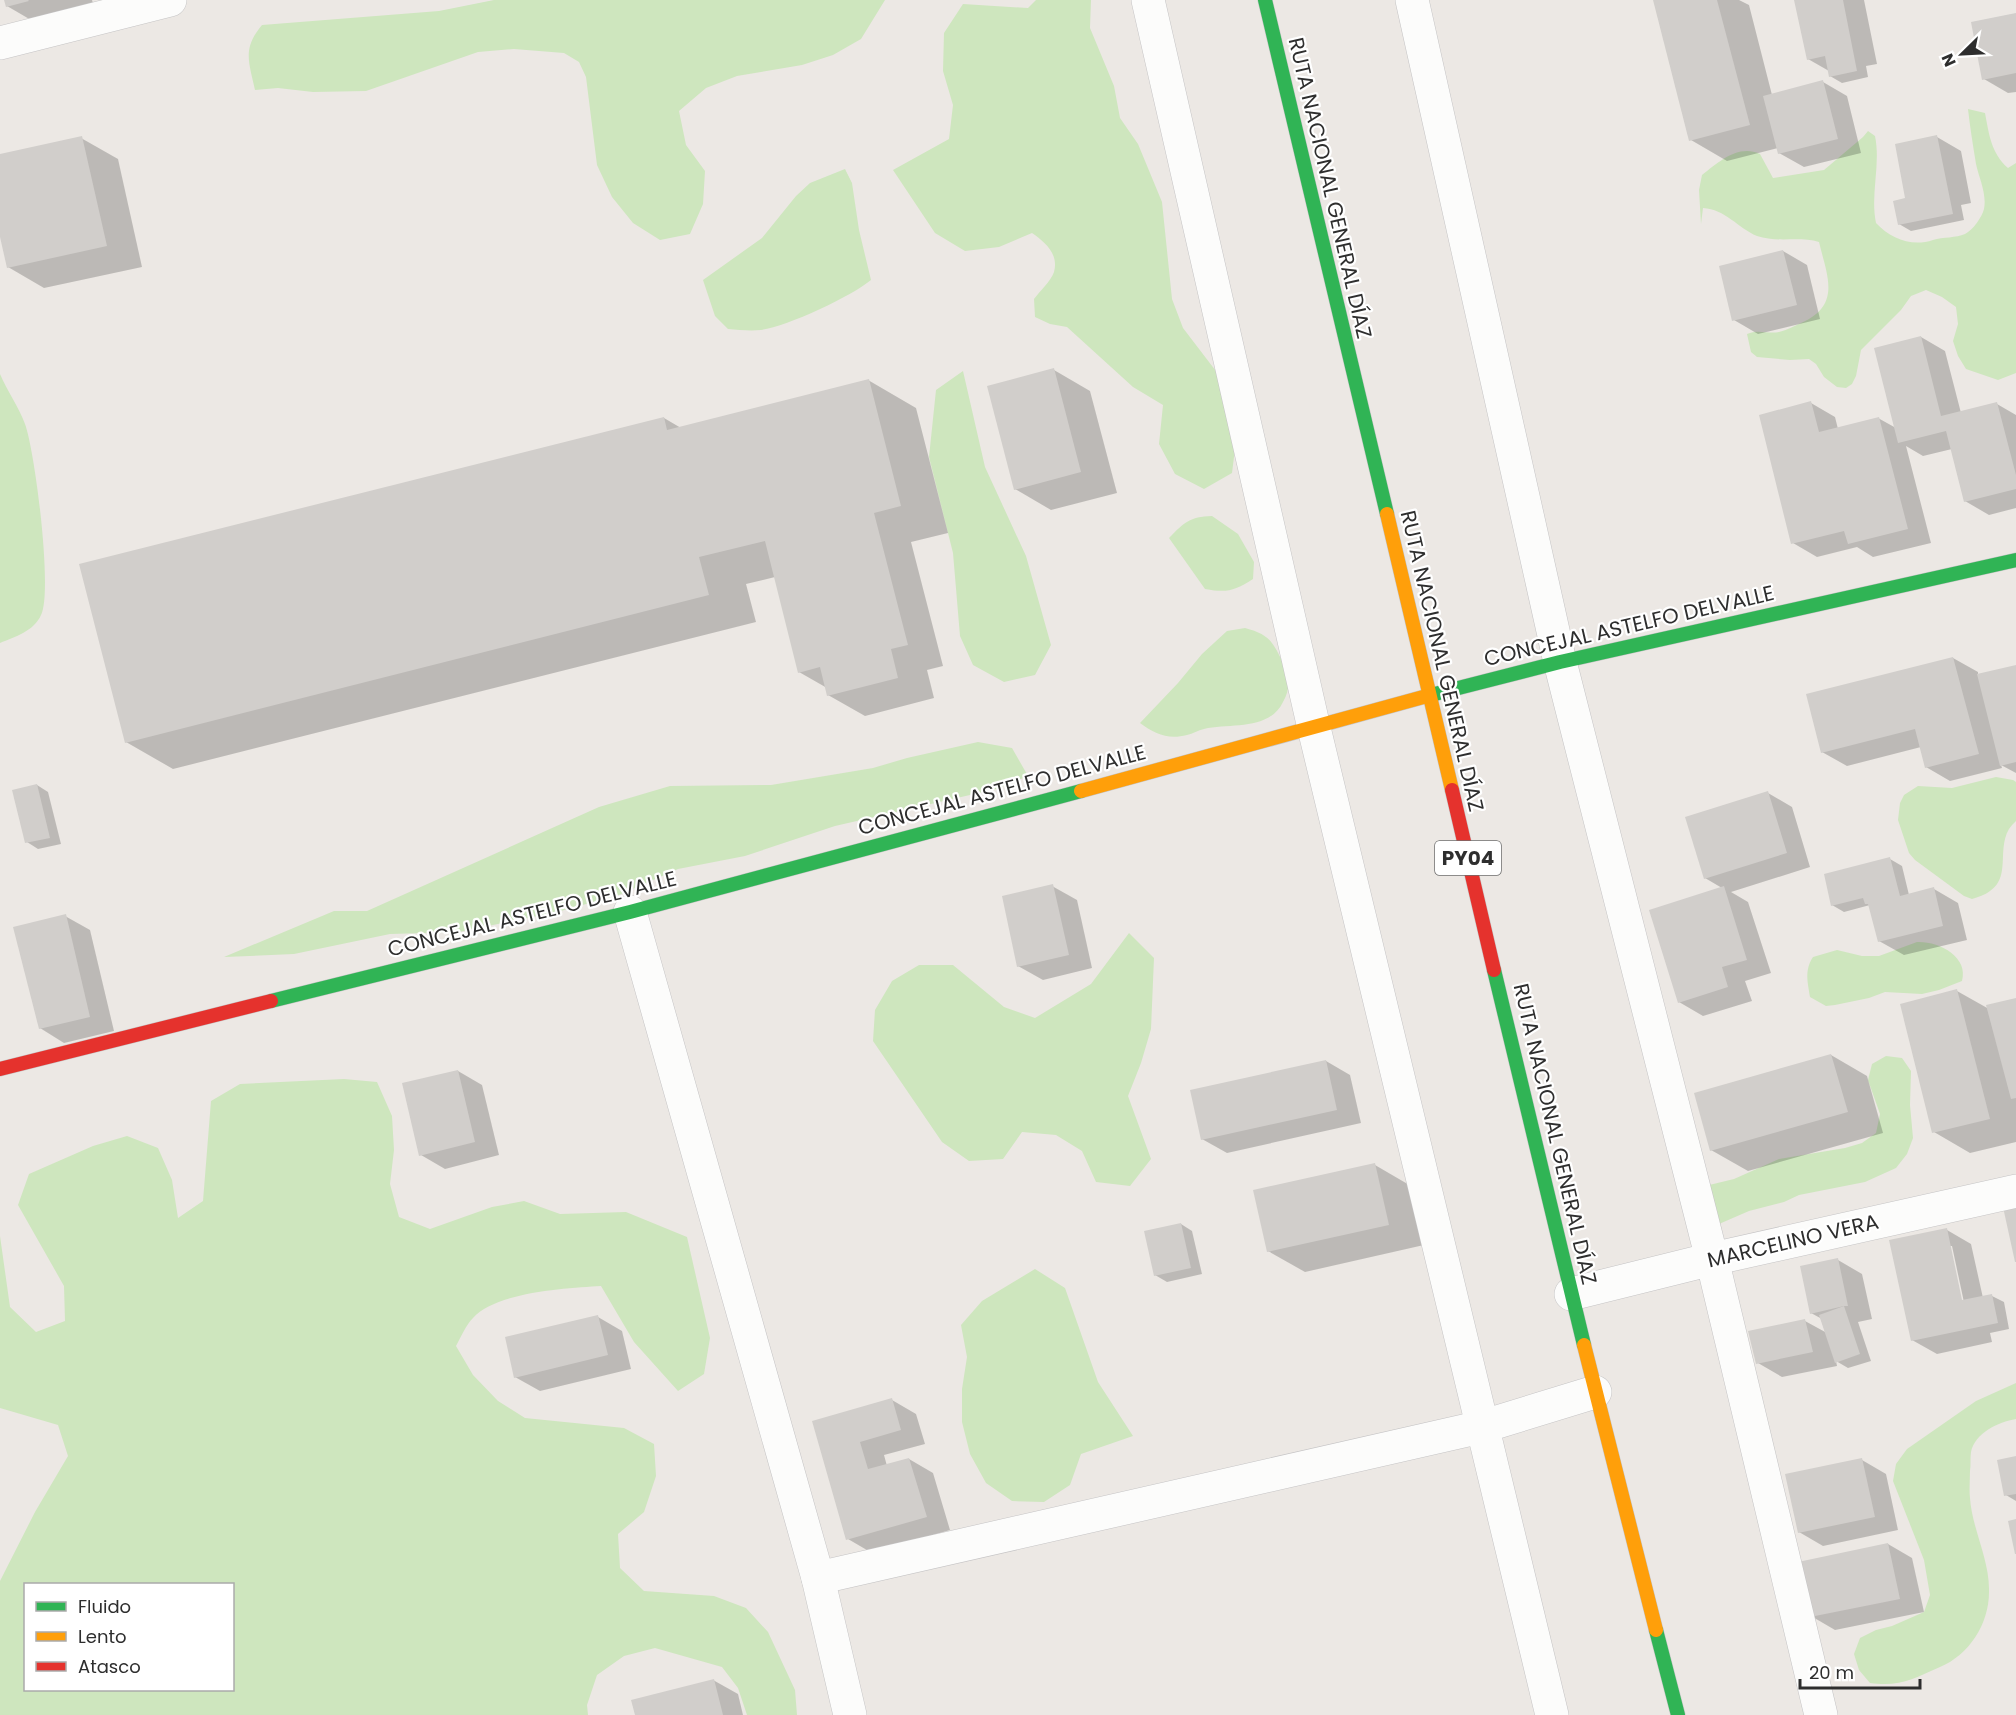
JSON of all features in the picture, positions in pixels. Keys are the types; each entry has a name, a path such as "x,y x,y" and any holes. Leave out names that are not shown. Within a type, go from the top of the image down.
{"main road":[{"name":"RUTA NACIONAL GENERAL DÍAZ","path":"1265,0 1571,1294 1678,1715"},
{"name":"CONCEJAL ASTELFO DELVALLE","path":"0,1069 630,912 1429,695 1560,662 2016,560"}],"street":[{"path":"0,43 170,0"},
{"path":"1148,0 1314,728 1552,1715"},
{"path":"1412,0 1560,662 1712,1259 1821,1715"},
{"path":"630,912 818,1578 850,1715"},
{"name":"MARCELINO VERA","path":"1571,1294 1712,1259 2016,1191"},
{"path":"818,1578 1481,1426 1595,1392"}],"green space":[{"path":"494,0 885,0 861,39 833,55 802,65 737,76 706,88 679,111 686,145 705,171 703,204 690,234 660,240 633,223 612,197 597,165 586,77 579,62 564,53 514,49 478,52 366,91 313,92 278,88 255,90 249,63 249,49 262,25 439,11"},
{"path":"1036,0 1091,0 1090,28 1114,86 1120,118 1138,144 1162,202 1172,299 1183,328 1222,379 1236,441 1232,473 1204,489 1175,474 1159,444 1163,405 1133,387 1067,327 1050,324 1035,317 1034,299 1050,279 1055,266 1053,254 1042,240 1032,233 999,247 965,251 935,233 893,170 949,139 953,105 943,71 944,33 963,4 1028,8"},
{"path":"1968,109 1985,113 1992,143 1998,156 2008,168 2016,163 2016,373 1998,380 1966,369 1953,341 1958,324 1956,307 1926,290 1911,296 1901,310 1861,350 1856,376 1852,384 1846,388 1837,387 1824,377 1816,364 1809,359 1757,357 1751,352 1747,334 1785,330 1814,316 1822,308 1827,298 1828,278 1819,242 1757,236 1725,215 1711,209 1703,208 1701,224 1699,190 1702,175 1729,156 1744,151 1760,154 1773,178 1824,170 1868,131 1875,136 1877,147 1874,201 1876,223 1895,237 1917,243 1961,235 1977,223 1985,203 1976,164"},
{"path":"845,169 852,183 859,230 871,280 834,302 772,328 728,329 715,316 703,280 762,238 796,196 810,183"},
{"path":"963,371 985,467 1026,556 1051,645 1035,675 1004,682 973,665 960,636 953,553 929,457 936,390"},
{"path":"0,374 25,424 29,439 38,490 45,579 44,601 38,621 24,633 0,643"},
{"path":"1212,516 1238,534 1254,562 1253,579 1230,590 1205,589 1169,538 1188,521"},
{"path":"1245,628 1269,640 1283,663 1288,678 1288,687 1286,697 1277,711 1269,718 1259,722 1215,727 1174,737 1162,735 1140,723 1202,654 1227,631"},
{"path":"978,742 1012,748 1028,776 996,789 835,826 745,856 678,869 619,895 557,912 459,932 390,934 294,954 224,957 334,911 367,911 599,807 670,786 771,785 873,768"},
{"path":"1996,777 2016,782 2016,821 2005,838 2001,876 1997,884 1988,892 1972,899 1964,896 1915,860 1909,853 1898,820 1900,803 1904,795 1918,786 1952,788"},
{"path":"1129,933 1154,958 1151,1029 1128,1096 1151,1159 1130,1186 1096,1182 1082,1151 1056,1135 1022,1132 1003,1159 969,1161 942,1142 873,1041 875,1010 892,981 919,965 953,965 1004,1007 1035,1018 1091,984"},
{"path":"1917,942 1934,944 1957,958 1963,972 1962,981 1922,994 1885,992 1869,998 1826,1006 1810,997 1808,972 1813,957 1837,950 1862,956 1879,956"},
{"path":"1886,1056 1902,1058 1911,1071 1910,1105 1913,1138 1907,1154 1896,1168 1865,1182 1799,1195 1784,1202 1749,1211 1719,1224 1701,1187 1734,1179 1779,1159 1862,1143 1876,1133 1880,1114 1868,1080 1872,1064"},
{"path":"344,1079 377,1082 392,1116 394,1150 390,1184 399,1217 430,1229 492,1207 524,1201 560,1214 626,1212 687,1237 710,1338 704,1374 678,1391 634,1342 601,1286 533,1293 498,1302 473,1318 456,1346 473,1375 498,1401 525,1418 624,1428 654,1444 656,1476 644,1512 618,1534 620,1568 644,1591 714,1596 746,1608 768,1632 795,1690 797,1715 747,1715 738,1688 722,1667 655,1648 624,1656 597,1675 587,1705 588,1715 0,1715 0,1581 35,1512 68,1456 58,1425 0,1408 0,1236 10,1307 36,1332 65,1321 64,1286 18,1205 29,1174 93,1146 127,1136 158,1148 172,1180 178,1218 203,1201 211,1101 240,1084"},
{"path":"1035,1269 1065,1288 1098,1382 1133,1436 1081,1454 1070,1485 1044,1502 1012,1501 986,1483 970,1454 962,1422 962,1389 967,1357 961,1325 982,1301"},
{"path":"2016,1383 2016,1419 2002,1423 1982,1434 1973,1445 1971,1452 1971,1510 1989,1580 1988,1604 1981,1627 1968,1646 1950,1662 1898,1683 1870,1683 1859,1670 1854,1654 1860,1638 1924,1612 1930,1595 1924,1560 1893,1481 1896,1464 1907,1449 1976,1401"}],"building":[{"path":"4,0 28,0 29,1 6,7"},
{"path":"1653,0 1717,0 1750,125 1689,141"},
{"path":"1794,0 1843,0 1857,71 1829,77 1825,56 1807,60"},
{"path":"2016,13 2016,73 1982,80 1971,22"},
{"path":"1823,80 1838,139 1778,154 1763,96"},
{"path":"1937,135 1953,214 1898,225 1893,201 1905,198 1895,144"},
{"path":"82,136 107,246 7,268 0,237 0,154"},
{"path":"1783,250 1797,305 1732,321 1719,266"},
{"path":"1921,336 1941,416 1997,402 2016,475 2016,489 1964,502 1946,431 1898,443 1874,348"},
{"path":"1054,368 1081,472 1014,490 987,386"},
{"path":"869,379 901,506 874,513 908,645 891,649 898,678 827,696 820,667 798,673 765,541 699,557 709,595 125,743 79,564 664,417 667,430"},
{"path":"1811,401 1819,432 1879,417 1908,529 1848,544 1844,531 1791,544 1759,415"},
{"path":"1953,657 1979,754 1925,768 1915,729 1821,753 1806,694"},
{"path":"2016,665 2016,762 2000,766 1977,674"},
{"path":"37,784 50,838 25,843 12,790"},
{"path":"1768,791 1787,853 1704,879 1685,817"},
{"path":"1890,857 1900,896 1934,887 1943,926 1878,942 1868,904 1865,904 1863,898 1831,906 1824,874"},
{"path":"1053,884 1069,955 1017,967 1002,896"},
{"path":"1724,886 1747,960 1722,967 1728,987 1678,1003 1649,910"},
{"path":"66,914 90,1017 39,1029 13,927"},
{"path":"1957,989 1990,1119 1932,1133 1900,1004"},
{"path":"2016,998 2016,1098 2011,1099 1986,1005"},
{"path":"1831,1054 1848,1112 1710,1151 1694,1093"},
{"path":"1326,1060 1337,1110 1201,1140 1190,1090"},
{"path":"458,1070 475,1142 419,1156 402,1083"},
{"path":"1375,1163 1389,1225 1267,1252 1253,1190"},
{"path":"2016,1204 2016,1262 2015,1262 2003,1207"},
{"path":"1181,1223 1191,1268 1154,1276 1144,1231"},
{"path":"1947,1228 1962,1300 1992,1294 1998,1323 1911,1341 1889,1240"},
{"path":"1838,1258 1848,1306 1810,1314 1800,1266"},
{"path":"1844,1306 1860,1354 1835,1363 1819,1315"},
{"path":"598,1315 608,1355 514,1378 505,1337"},
{"path":"1805,1319 1813,1352 1756,1364 1748,1331"},
{"path":"892,1398 901,1430 860,1442 868,1469 909,1458 927,1517 846,1540 812,1421"},
{"path":"2016,1456 2016,1494 2004,1496 1997,1460"},
{"path":"1862,1458 1875,1517 1798,1533 1785,1474"},
{"path":"2016,1519 2016,1554 2015,1554 2008,1521"},
{"path":"1888,1543 1900,1599 1810,1617 1798,1562"},
{"path":"714,1679 723,1715 635,1715 631,1700"}],"traffic: fast":[{"path":"1265,0 1387,514"},
{"path":"1427,696 1560,662 2016,560"},
{"path":"271,1001 630,912 1081,791"},
{"path":"1494,970 1584,1345"},
{"path":"1656,1630 1678,1715"}],"traffic: slow":[{"path":"1387,514 1452,790"},
{"path":"1081,791 1427,696"},
{"path":"1584,1345 1656,1630"}],"traffic: jam":[{"path":"1452,790 1494,970"},
{"path":"0,1069 271,1001"}]}
